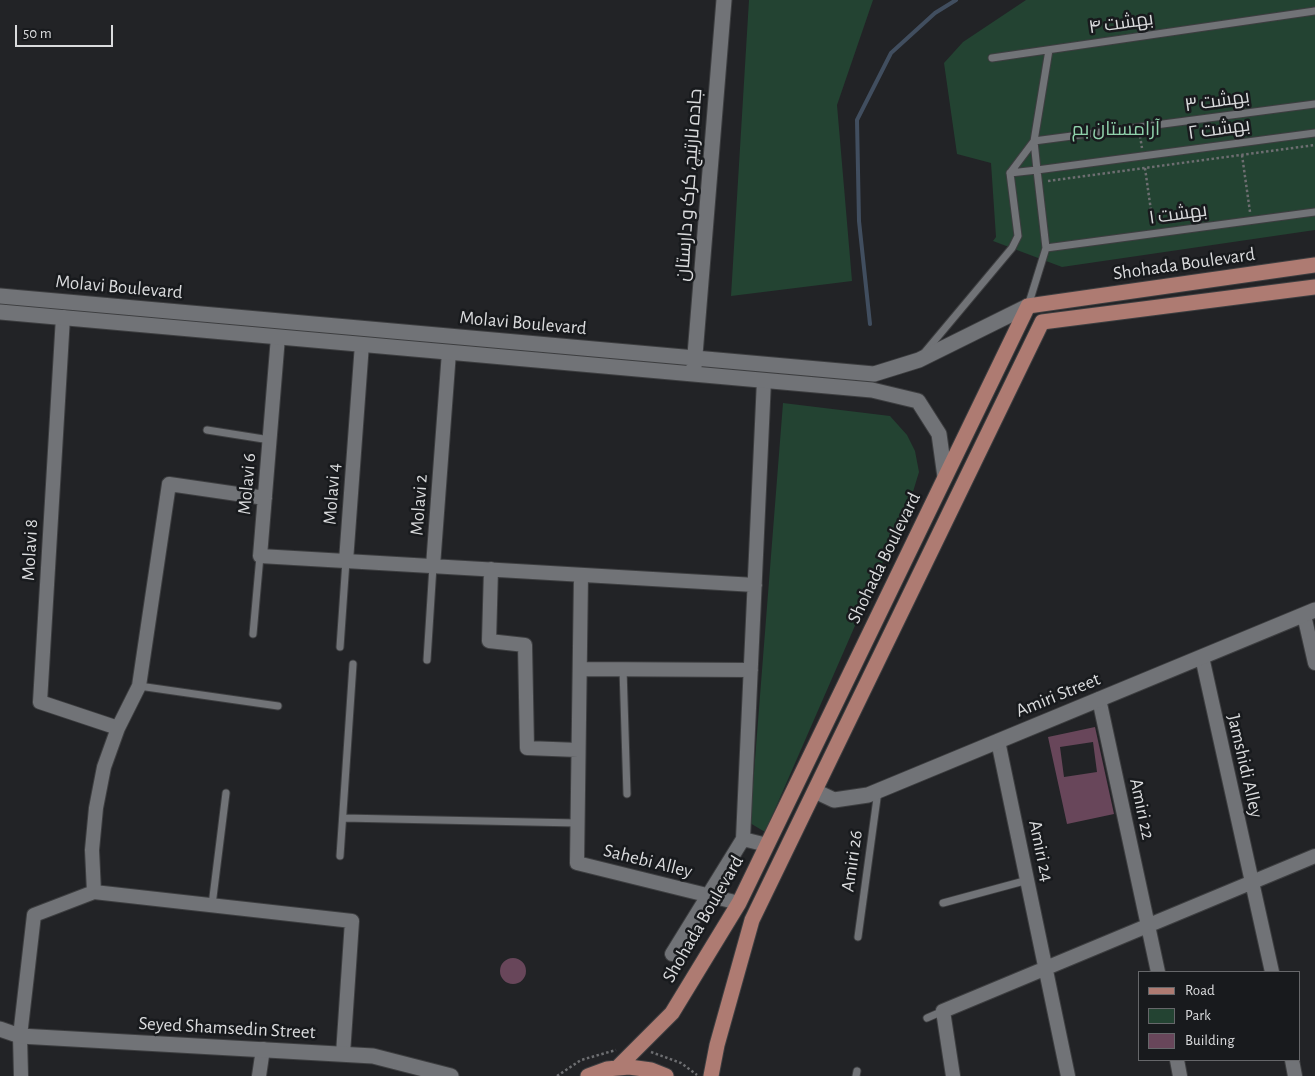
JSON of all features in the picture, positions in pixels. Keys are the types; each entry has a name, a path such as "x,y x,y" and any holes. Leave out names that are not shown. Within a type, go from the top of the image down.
{"main road":[{"name":"Shohada Boulevard","path":"617,1068 672,1013 739,903 1028,306 1315,265"},
{"name":"Shohada Boulevard","path":"711,1076 717,1045 752,920 1042,322 1315,287"},
{"path":"874,625 891,633"},
{"path":"588,1076 617,1068 640,1068 666,1076"}],"street":[{"name":"جاده نارتیچ، کرک و دارستان","path":"694,374 724,0"},
{"name":"Molavi Boulevard","path":"0,296 874,374 919,360 1028,306"},
{"name":"Molavi Boulevard","path":"0,312 872,390 918,402 939,434 945,477"},
{"path":"170,327 172,312"},
{"name":"Molavi 8","path":"63,317 40,702 118,728"},
{"name":"Molavi 6","path":"260,556 278,337"},
{"name":"Molavi 4","path":"346,561 362,344"},
{"name":"Molavi 2","path":"434,566 449,352"},
{"path":"872,390 874,374"},
{"path":"672,954 743,840 764,380"},
{"path":"94,892 92,850 96,808 104,767 118,728 139,686 169,484 265,498"},
{"path":"260,556 755,585"},
{"path":"491,569 490,641 525,644 526,748 578,750"},
{"path":"577,823 581,575"},
{"path":"1310,612 1315,663"},
{"name":"Amiri Street","path":"815,791 834,800 868,795 1310,612"},
{"name":"Jamshidi Alley","path":"1202,657 1272,971"},
{"path":"580,669 751,670"},
{"name":"Amiri 22","path":"1099,699 1158,971"},
{"name":"Amiri 24","path":"998,741 1068,1076"},
{"name":"Sahebi Alley","path":"577,823 577,863 739,903"},
{"path":"743,840 767,845"},
{"path":"954,1076 943,1011 1315,856"},
{"path":"21,1076 20,1036 34,914 94,892 352,921 343,1054"},
{"name":"Seyed Shamsedin Street","path":"0,1029 20,1036 373,1056 451,1076"},
{"path":"259,1076 264,1049"},
{"path":"1177,1061 1180,1076"},
{"path":"1292,1061 1295,1076"}],"lane":[{"name":"بهشت ۴","path":"992,58 1315,11"},
{"path":"1028,306 1046,248 1034,141 1049,50"},
{"name":"بهشت ۳","path":"1034,141 1315,104"},
{"name":"بهشت ۲","path":"1010,173 1315,133"},
{"path":"919,360 1012,248 1018,236 1010,173 1034,141"},
{"name":"بهشت ۱","path":"1046,248 1315,212"},
{"path":"207,430 270,440"},
{"name":"Molavi 6","path":"253,634 260,556"},
{"name":"Molavi 4","path":"340,647 346,561"},
{"name":"Molavi 2","path":"427,660 434,566"},
{"path":"340,856 353,664"},
{"path":"623,669 628,794"},
{"path":"139,686 278,706"},
{"name":"Amiri 26","path":"858,937 878,790"},
{"path":"212,905 226,793"},
{"path":"343,818 577,823"},
{"path":"943,903 1028,880"},
{"path":"927,1018 943,1011"}],"path":[{"path":"1039,182 1315,145"},
{"path":"1242,155 1252,221"},
{"path":"1145,168 1154,233"}],"green space":[{"path":"749,0 873,0 837,105 852,281 731,296"},
{"name":"آرامستان بم","path":"1026,0 1315,0 1315,230 1062,267 993,241 996,237 991,163 957,154 944,63 963,42"},
{"path":"783,403 890,416 907,435 915,451 919,472 912,495 765,832 750,823"}],"building":[{"path":"1095,727 1114,814 1067,824 1048,737","holes":["1093,742 1097,772 1064,777 1060,747"]},
{"path":"513,958 522,962 526,971 522,980 513,984 504,980 500,971 504,962"}],"waterway":[{"path":"870,324 859,221 857,120 891,53 935,13 956,0"}]}
